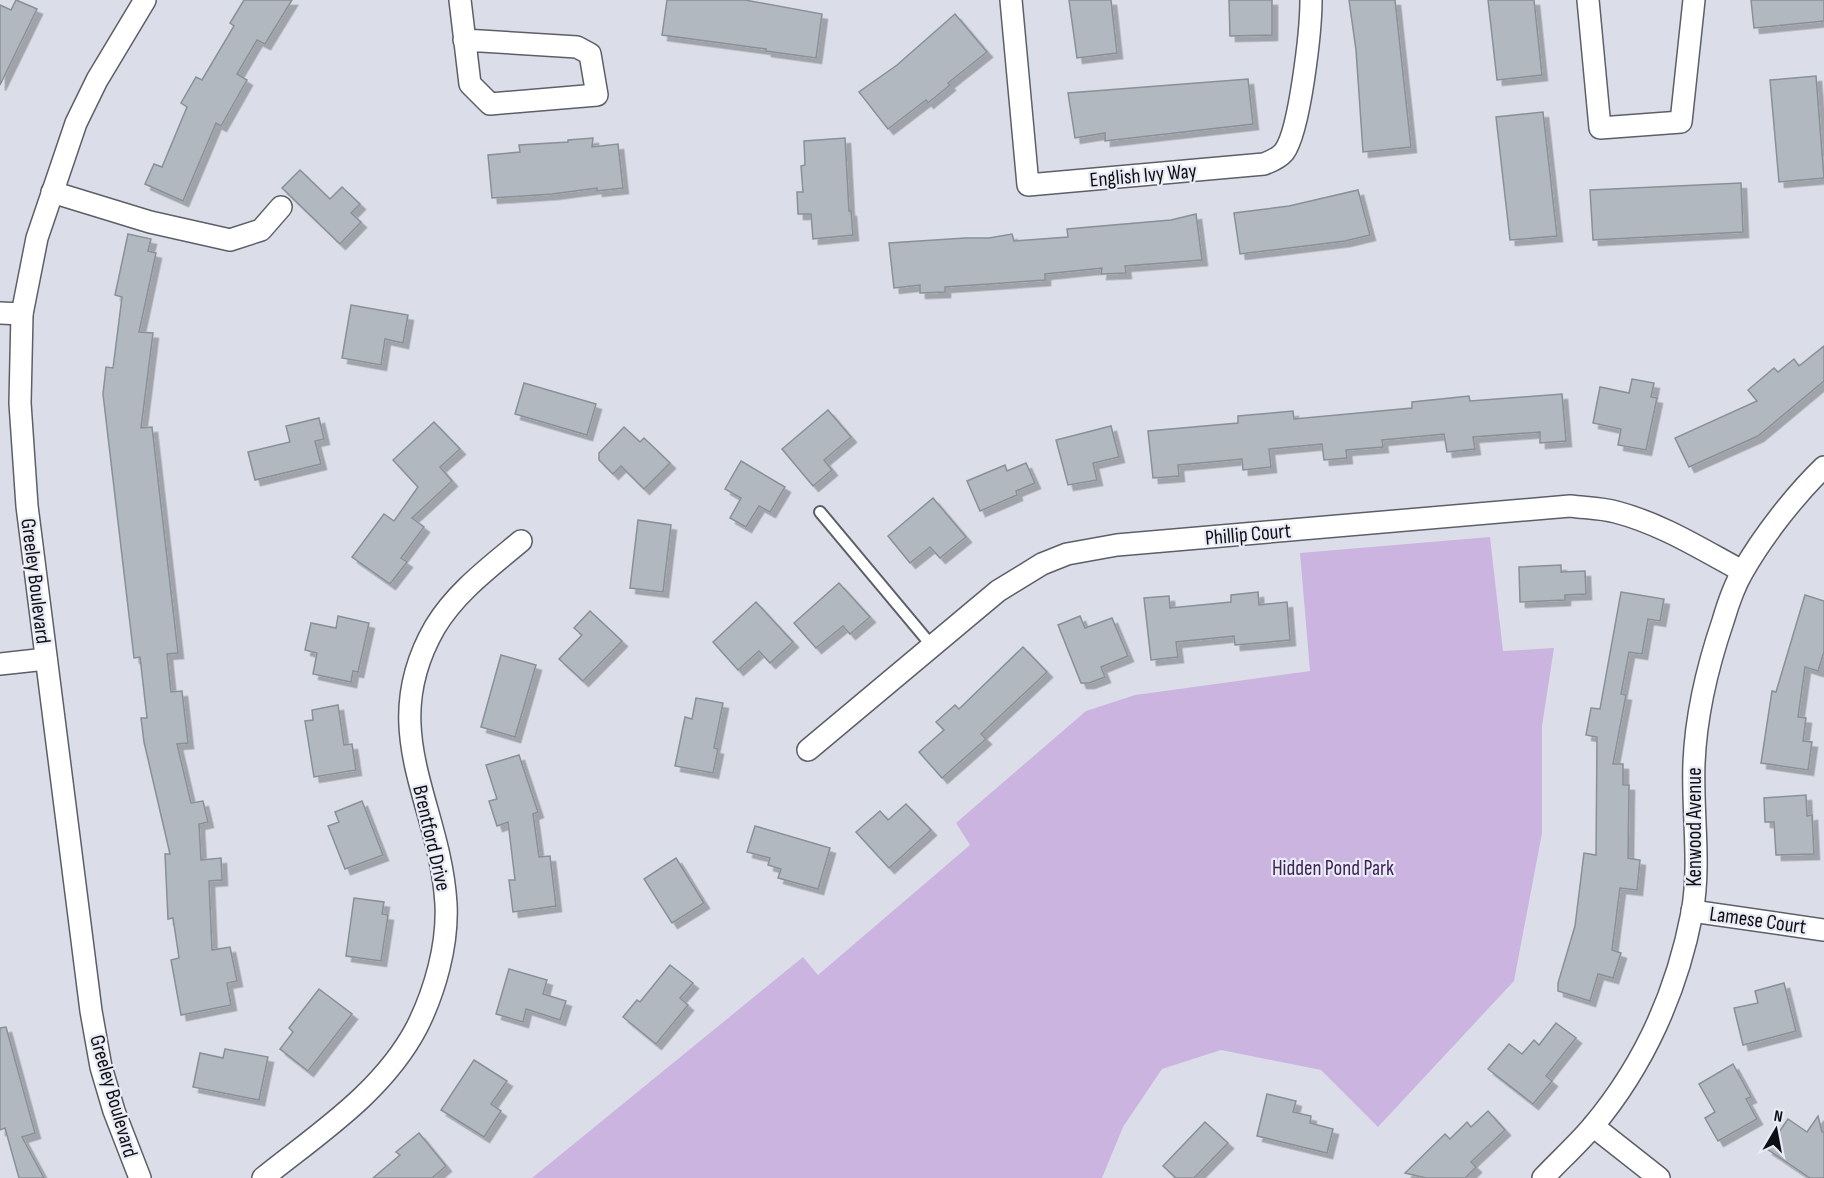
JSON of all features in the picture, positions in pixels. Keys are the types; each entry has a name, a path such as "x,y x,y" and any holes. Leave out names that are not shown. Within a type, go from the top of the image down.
{"street":[{"name":"Greeley Boulevard","path":"140,1178 114,1112 101,1067 91,1011 27,506 20,403 22,315 37,238 76,123 91,91 145,0"},
{"path":"460,0 464,40 470,84 490,104 597,95 590,54 578,47 464,40"},
{"name":"English Ivy Way","path":"1011,0 1028,184 1264,164 1277,159 1285,150 1294,129 1311,28 1311,0"},
{"path":"1588,0 1600,128 1681,122 1694,0"},
{"path":"52,192 150,222 230,240 261,230 282,207"},
{"path":"0,313 22,315"},
{"name":"Kenwood Avenue","path":"1543,1178 1593,1126 1624,1085 1654,1032 1677,975 1692,912 1696,856 1694,764 1698,713 1709,663 1730,598 1742,571 1788,506 1824,467"},
{"name":"Phillip Court","path":"807,750 998,591 1042,564 1067,555 1117,545 1570,506 1614,511 1646,521 1676,534 1742,571"},
{"name":"Brentford Drive","path":"263,1178 358,1101 386,1074 417,1026 429,998 443,948 446,904 443,877 411,745 410,715 414,681 429,640 448,609 470,584 521,541"},
{"path":"0,664 46,660"},
{"name":"Lamese Court","path":"1692,912 1824,930"},
{"path":"1593,1126 1659,1178"}],"lane":[{"path":"820,512 932,646"}],"green space":[{"name":"Hidden Pond Park","path":"1490,537 1503,651 1554,648 1542,726 1542,833 1514,981 1378,1127 1321,1070 1221,1050 1162,1069 1123,1127 1102,1178 532,1178 803,957 818,975 970,845 956,823 1086,711 1135,695 1310,671 1300,553"}],"building":[{"path":"16,0 37,9 0,85 0,5 11,10"},
{"path":"244,0 292,0 265,44 257,40 237,74 247,80 221,126 216,123 183,201 145,184 154,164 162,167 187,107 181,103 196,77 202,80 234,26 230,23"},
{"path":"667,0 745,0 822,14 816,58 662,35"},
{"path":"1069,0 1111,0 1117,53 1077,58"},
{"path":"1229,0 1272,0 1272,35 1230,36"},
{"path":"1349,0 1395,0 1411,147 1363,152 1356,50"},
{"path":"1488,0 1534,0 1542,75 1497,80"},
{"path":"1751,0 1824,0 1824,21 1754,28"},
{"path":"955,14 987,52 948,83 950,85 928,103 926,100 888,129 859,92 897,65"},
{"path":"1816,76 1824,178 1779,182 1770,80"},
{"path":"1248,79 1253,124 1105,141 1105,133 1075,138 1068,93"},
{"path":"1543,112 1557,236 1510,240 1496,117"},
{"path":"593,138 592,147 618,144 623,188 597,191 597,188 492,198 488,155 520,152 519,145"},
{"path":"845,138 849,211 851,211 853,235 813,239 811,214 798,214 797,192 803,192 801,166 805,165 804,141"},
{"path":"300,170 330,199 342,187 360,204 351,213 361,222 340,244 282,188"},
{"path":"1741,183 1743,232 1593,240 1590,190"},
{"path":"1358,190 1370,235 1345,241 1240,254 1234,213 1289,206"},
{"path":"1196,214 1202,260 1125,266 1126,273 1101,274 1102,268 1045,274 1045,280 945,287 945,292 920,293 920,285 894,288 889,243 989,238 1012,234 1014,241 1068,237 1067,229 1171,220"},
{"path":"128,234 151,239 148,251 156,253 139,332 153,333 141,428 152,427 178,653 167,654 171,692 182,691 188,743 177,744 191,803 203,801 208,822 199,824 201,860 221,858 222,880 209,881 212,950 230,947 237,981 227,983 231,1005 181,1015 171,960 179,958 173,918 168,919 165,854 170,854 144,742 141,718 147,718 140,657 134,658 103,394 106,367 113,368 122,297 115,295"},
{"path":"351,305 408,315 403,343 385,339 381,365 342,358"},
{"path":"1824,346 1824,381 1758,436 1689,467 1675,438 1757,401 1748,390 1774,368 1778,372 1794,359 1799,366"},
{"path":"1632,379 1654,383 1651,397 1657,398 1646,450 1618,445 1621,429 1593,423 1600,387 1629,393"},
{"path":"524,383 596,404 587,435 515,414"},
{"path":"1562,394 1566,441 1540,443 1540,432 1473,437 1475,449 1447,452 1444,434 1382,440 1383,447 1346,450 1347,458 1324,460 1322,444 1269,449 1271,467 1243,470 1242,459 1178,465 1179,476 1153,478 1148,431 1238,423 1238,416 1293,411 1294,419 1412,408 1412,402 1469,396 1470,401"},
{"path":"828,410 851,437 824,460 832,470 813,486 782,449"},
{"path":"319,418 324,439 315,441 321,464 255,480 248,452 290,442 286,426"},
{"path":"434,422 460,449 440,467 452,481 412,518 424,527 401,558 407,562 390,584 352,557 384,514 394,521 418,487 393,460"},
{"path":"1111,426 1119,457 1093,463 1097,480 1068,485 1056,440"},
{"path":"624,427 640,442 644,438 670,463 644,489 621,466 613,474 599,460 599,453"},
{"path":"741,461 785,487 770,512 759,506 746,527 730,518 741,498 725,489"},
{"path":"1026,463 1035,483 1016,491 1017,495 980,511 967,481 1005,465 1007,471"},
{"path":"933,498 966,537 940,558 930,547 910,563 888,536"},
{"path":"638,520 671,525 663,592 630,588"},
{"path":"1561,565 1561,572 1585,571 1586,594 1565,595 1565,600 1520,602 1519,567"},
{"path":"839,583 870,617 850,634 843,626 816,648 794,623"},
{"path":"1258,592 1259,605 1287,602 1290,640 1235,645 1234,636 1176,642 1178,657 1151,660 1144,598 1169,596 1170,608 1231,602 1231,595"},
{"path":"1621,592 1664,599 1660,621 1648,619 1642,654 1629,652 1621,694 1626,695 1613,764 1623,764 1623,785 1629,785 1628,858 1640,860 1637,890 1620,888 1612,950 1621,953 1613,978 1598,974 1590,1001 1558,991 1558,983 1575,926 1584,853 1596,855 1597,737 1586,735 1591,708 1600,709"},
{"path":"1805,595 1824,601 1824,652 1818,671 1805,667 1798,717 1806,718 1803,741 1812,742 1808,770 1761,763 1772,691 1776,692"},
{"path":"756,602 793,642 770,663 759,651 738,670 713,642"},
{"path":"590,611 622,641 583,681 559,659 582,635 574,628"},
{"path":"338,616 369,623 358,672 353,671 351,682 313,674 317,653 305,650 311,623 336,628"},
{"path":"1080,616 1085,628 1112,618 1128,656 1101,667 1105,677 1089,683 1081,683 1058,625"},
{"path":"1023,647 1047,672 981,734 986,739 942,778 919,752 944,730 936,722 955,705 959,709"},
{"path":"501,655 536,665 515,737 481,727"},
{"path":"696,698 723,703 714,748 718,749 713,773 675,766 685,717 692,719"},
{"path":"338,705 344,745 352,744 356,770 314,777 305,721 313,720 312,710"},
{"path":"519,755 538,812 533,814 539,857 550,856 556,906 513,912 509,880 515,880 508,822 497,826 489,801 497,799 486,765"},
{"path":"1806,795 1807,816 1812,815 1814,854 1776,855 1774,822 1765,822 1764,798"},
{"path":"362,801 383,855 345,869 328,826 339,822 335,812"},
{"path":"906,804 931,830 889,868 856,832 880,811 888,820"},
{"path":"755,826 830,848 818,889 778,878 781,869 768,865 770,858 747,852"},
{"path":"676,858 704,903 672,923 644,879"},
{"path":"354,898 384,902 382,914 388,915 381,961 346,956"},
{"path":"670,965 693,983 680,998 688,1005 656,1044 623,1017 637,1000 640,1002"},
{"path":"509,969 547,980 543,994 566,1001 560,1020 526,1009 523,1022 496,1014"},
{"path":"1784,983 1796,1031 1743,1045 1734,1008 1758,1003 1755,991"},
{"path":"319,989 352,1014 308,1071 280,1049 293,1032 289,1028"},
{"path":"1556,1023 1576,1038 1546,1076 1552,1081 1533,1104 1488,1069 1509,1044 1522,1054 1534,1040 1539,1045"},
{"path":"6,1027 35,1133 22,1137 44,1178 19,1178 5,1128 0,1130 0,1028"},
{"path":"225,1049 268,1057 259,1100 193,1087 200,1053 223,1058"},
{"path":"474,1060 507,1081 491,1104 501,1111 484,1137 441,1110"},
{"path":"1733,1064 1751,1097 1746,1099 1757,1119 1718,1141 1705,1118 1715,1112 1699,1084"},
{"path":"1267,1094 1296,1101 1293,1112 1311,1116 1310,1123 1333,1129 1327,1153 1257,1136"},
{"path":"1488,1111 1505,1130 1471,1162 1476,1167 1465,1178 1426,1178 1405,1173 1445,1134 1450,1139 1467,1122 1471,1127"},
{"path":"1818,1116 1822,1132 1824,1132 1824,1178 1810,1178 1767,1149 1788,1119 1807,1132"},
{"path":"1205,1122 1228,1143 1194,1178 1176,1178 1163,1166"},
{"path":"419,1133 446,1166 432,1178 373,1178 400,1155 396,1152"}]}
